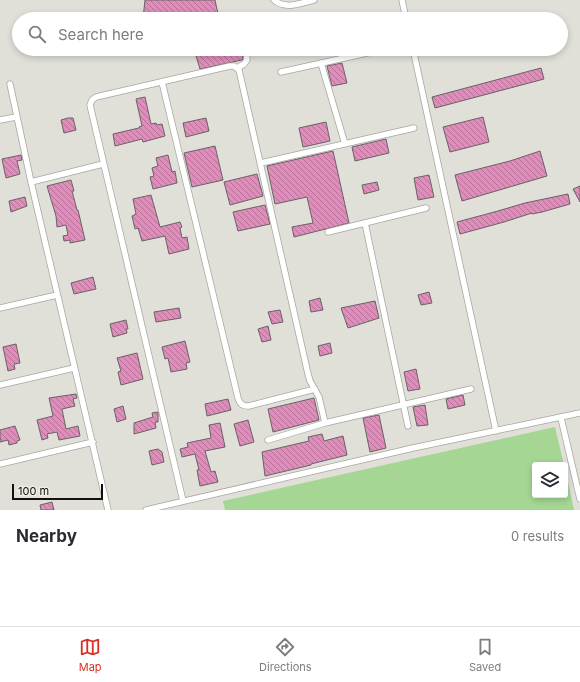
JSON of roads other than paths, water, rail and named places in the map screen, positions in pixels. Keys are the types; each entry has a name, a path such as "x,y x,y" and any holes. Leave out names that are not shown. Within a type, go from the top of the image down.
{"street":[{"path":"274,0 278,3 286,5 314,0"},
{"path":"402,0 405,12"},
{"path":"237,68 244,64 247,60 247,56"},
{"path":"281,72 353,56"},
{"path":"415,56 496,431"},
{"path":"321,63 345,144"},
{"path":"183,501 90,105 92,100 96,97 230,66 237,68 241,74 308,374 310,381 319,397 325,423"},
{"path":"162,82 240,403 243,406 249,406 315,389"},
{"path":"10,84 16,117 108,510"},
{"path":"0,120 16,117"},
{"path":"261,163 414,128"},
{"path":"31,182 103,164"},
{"path":"328,232 426,208"},
{"path":"365,223 408,426"},
{"path":"0,308 58,295"},
{"path":"0,385 74,368"},
{"path":"268,440 325,423 404,406 471,389"},
{"path":"146,510 406,450 580,413"},
{"path":"561,418 580,499"},
{"path":"0,464 93,442"}]}
